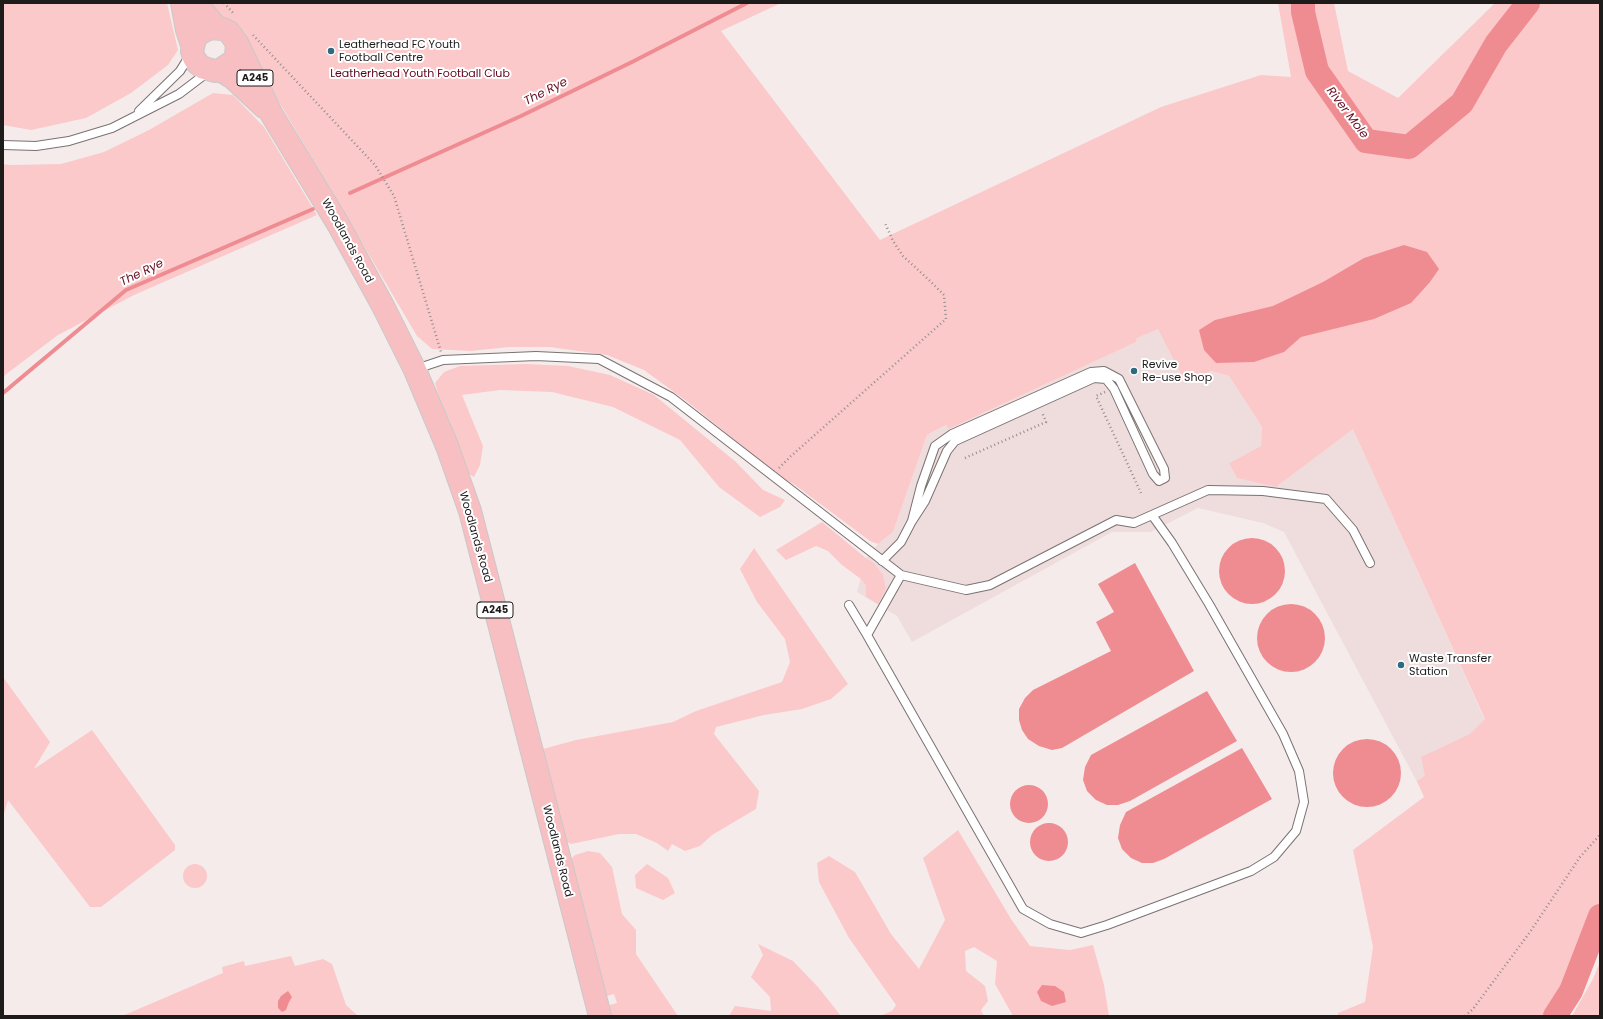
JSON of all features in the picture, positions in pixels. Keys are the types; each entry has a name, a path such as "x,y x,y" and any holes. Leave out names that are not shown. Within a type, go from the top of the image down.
{"main road":[{"path":"182,3 194,58 198,64 204,68 215,70 232,62 236,58 244,37 223,29 217,28 204,30 195,39 192,48"},
{"path":"196,3 217,28"},
{"name":"Woodlands Road","path":"244,37 272,115 338,224 383,306 415,370 447,446 470,511 600,1016"},
{"name":"Woodlands Road","path":"215,70 233,78 272,115"}],"lane":[{"path":"135,115 180,72 192,48"},
{"path":"3,145 36,146 69,141 112,128 179,94 215,70"},
{"path":"415,370 443,360 536,356 599,359 671,398 901,575 966,590 990,585 1116,520 1134,523 1208,490 1263,492 1326,499 1353,530 1370,563"},
{"path":"882,561 901,542 925,501 947,451 955,441 1094,378 1106,380 1153,474 1159,481 1165,478 1161,464 1119,379 1104,371 1091,372 952,434 935,446 921,486 912,521"},
{"path":"940,442 948,443 947,451"},
{"path":"849,605 1023,909 1050,924 1080,933 1107,925 1251,871 1274,857 1296,830 1304,802 1299,770 1283,734 1172,542 1152,515"},
{"path":"867,635 901,575"}],"path":[{"path":"224,3 234,15"},
{"path":"244,37 375,165 394,196 443,360"},
{"path":"772,476 791,456 946,319 944,295 903,256 885,223"},
{"path":"1104,386 1110,390"},
{"path":"1110,390 1096,396 1142,493"},
{"path":"965,458 1046,422 1040,408"},
{"path":"1465,1016 1473,1009 1530,932 1580,857 1600,835"}],"shaded area":[{"path":"1404,245 1427,252 1439,269 1430,282 1411,303 1374,319 1301,337 1284,352 1254,362 1216,363 1204,350 1199,330 1215,320 1273,306 1323,282 1364,258"},
{"path":"1158,328 1186,383 1211,371 1229,376 1262,427 1261,446 1229,463 1276,487 1353,428 1493,738 1425,797 1284,532 1263,523 1198,508 1151,532 1112,532 912,642 897,616 857,592 866,558 878,544 893,532 927,435 947,425 950,429 1135,342 1137,338"},
{"path":"1245,538 1259,538 1271,543 1280,552 1285,564 1283,584 1276,595 1259,604 1245,604 1233,599 1224,590 1219,578 1219,564 1224,552 1233,543"},
{"path":"1135,563 1194,671 1062,748 1052,750 1039,746 1028,739 1022,730 1019,720 1019,709 1025,698 1033,690 1111,651 1096,622 1114,612 1098,584"},
{"path":"1291,604 1304,606 1315,614 1323,625 1325,638 1323,651 1315,662 1304,670 1291,672 1278,670 1267,662 1259,651 1257,638 1259,625 1267,614 1278,606"},
{"path":"1207,691 1237,741 1130,801 1118,805 1107,805 1096,800 1087,791 1083,780 1085,767 1091,755"},
{"path":"1367,739 1380,742 1391,749 1398,760 1401,773 1398,786 1391,797 1380,804 1367,807 1354,804 1343,797 1336,786 1333,773 1336,760 1343,749 1354,742"},
{"path":"1242,748 1272,799 1164,859 1153,863 1142,863 1131,858 1122,849 1118,838 1120,825 1126,812"},
{"path":"1025,785 1033,785 1040,788 1045,793 1048,804 1045,815 1040,820 1033,823 1025,823 1018,820 1013,815 1010,808 1010,800 1013,793 1018,788"},
{"path":"1045,823 1053,823 1060,826 1065,831 1068,842 1065,853 1060,858 1053,861 1045,861 1038,858 1033,853 1030,846 1030,838 1033,831 1038,826"},
{"path":"1042,985 1055,986 1064,992 1066,1002 1052,1006 1041,1001 1037,992"},
{"path":"288,991 292,997 286,1010 282,1012 278,1008 278,1001 281,996"}],"green space":[{"path":"3,3 167,3 178,50 168,65 131,93 86,118 31,130 3,125"},
{"name":"Leatherhead Youth Football Club","path":"199,3 781,3 721,31 880,240 1161,107 1261,75 1291,77 1278,3 1334,3 1348,71 1398,98 1495,3 1600,3 1600,903 1593,916 1570,978 1559,999 1547,1016 1338,1016 1338,1013 1365,1002 1373,947 1353,850 1424,797 1417,781 1425,776 1421,757 1470,734 1485,719 1353,429 1276,487 1237,478 1229,463 1261,446 1262,427 1229,376 1211,371 1186,384 1158,329 1137,338 1136,342 949,429 946,425 927,435 893,532 878,544 870,541 795,485 779,476 689,403 644,370 607,355 550,347 509,347 471,351 432,349 417,336 239,34"},
{"path":"213,93 233,95 264,127 317,215 134,295 58,335 5,375 3,380 3,164 61,164 104,152 149,130"},
{"path":"526,364 568,366 610,375 654,395 736,462 763,490 785,500 780,507 760,517 719,487 680,440 613,407 552,392 500,390 462,395 483,446 480,465 474,477 466,472 450,422 439,397 435,383 444,372 460,366"},
{"path":"822,522 874,563 883,575 886,589 878,604 866,597 866,585 861,579 842,565 828,551 816,546 786,560 776,550"},
{"path":"754,548 848,684 831,699 802,709 764,715 716,727 714,734 759,791 756,809 712,835 700,846 685,851 672,844 668,851 657,843 636,834 619,834 571,844 565,841 543,749 576,740 673,722 696,711 782,682 790,662 785,639 757,602 740,569"},
{"path":"3,677 50,742 34,769 92,730 175,845 175,850 101,907 90,907 8,800 3,817"},
{"path":"958,830 1011,919 1030,946 1070,950 1093,945 1104,985 1109,1016 1013,1016 995,984 997,961 974,947 965,951 966,971 985,986 988,1001 981,1010 984,1016 880,1016 892,1011 896,1005 849,938 819,882 817,863 829,856 855,872 891,934 919,969 945,920 923,858"},
{"path":"588,851 600,853 612,867 622,914 636,930 636,954 678,1016 609,1016 606,1006 617,1003 614,994 603,997 570,860 575,855"},
{"path":"195,864 200,865 206,871 206,881 200,887 195,888 190,887 184,881 183,876 184,871 190,865"},
{"path":"647,864 668,878 675,893 663,900 636,888 635,875"},
{"path":"758,944 793,961 818,987 841,1016 729,1016 735,1006 771,1011 770,997 751,977 763,955"},
{"path":"291,956 295,966 323,959 332,964 346,1005 358,1016 122,1016 223,973 222,967 244,961 245,966"},
{"path":"1600,962 1600,1016 1572,1016 1593,979"}],"waterway":[{"name":"The Rye","path":"350,193 521,116 632,62 747,3"},
{"name":"River Mole","path":"1303,3 1303,12 1317,71 1366,141 1409,147 1462,103 1496,44 1528,3"},
{"name":"The Rye","path":"3,393 126,290 313,209"},
{"name":"River Mole","path":"1555,1016 1571,991 1600,916"}],"place":[{"name":"Leatherhead FC Youth Football Centre","path":"331,51"},
{"name":"Revive Re-use Shop","path":"1134,371"},
{"name":"Waste Transfer Station","path":"1401,665"}]}
